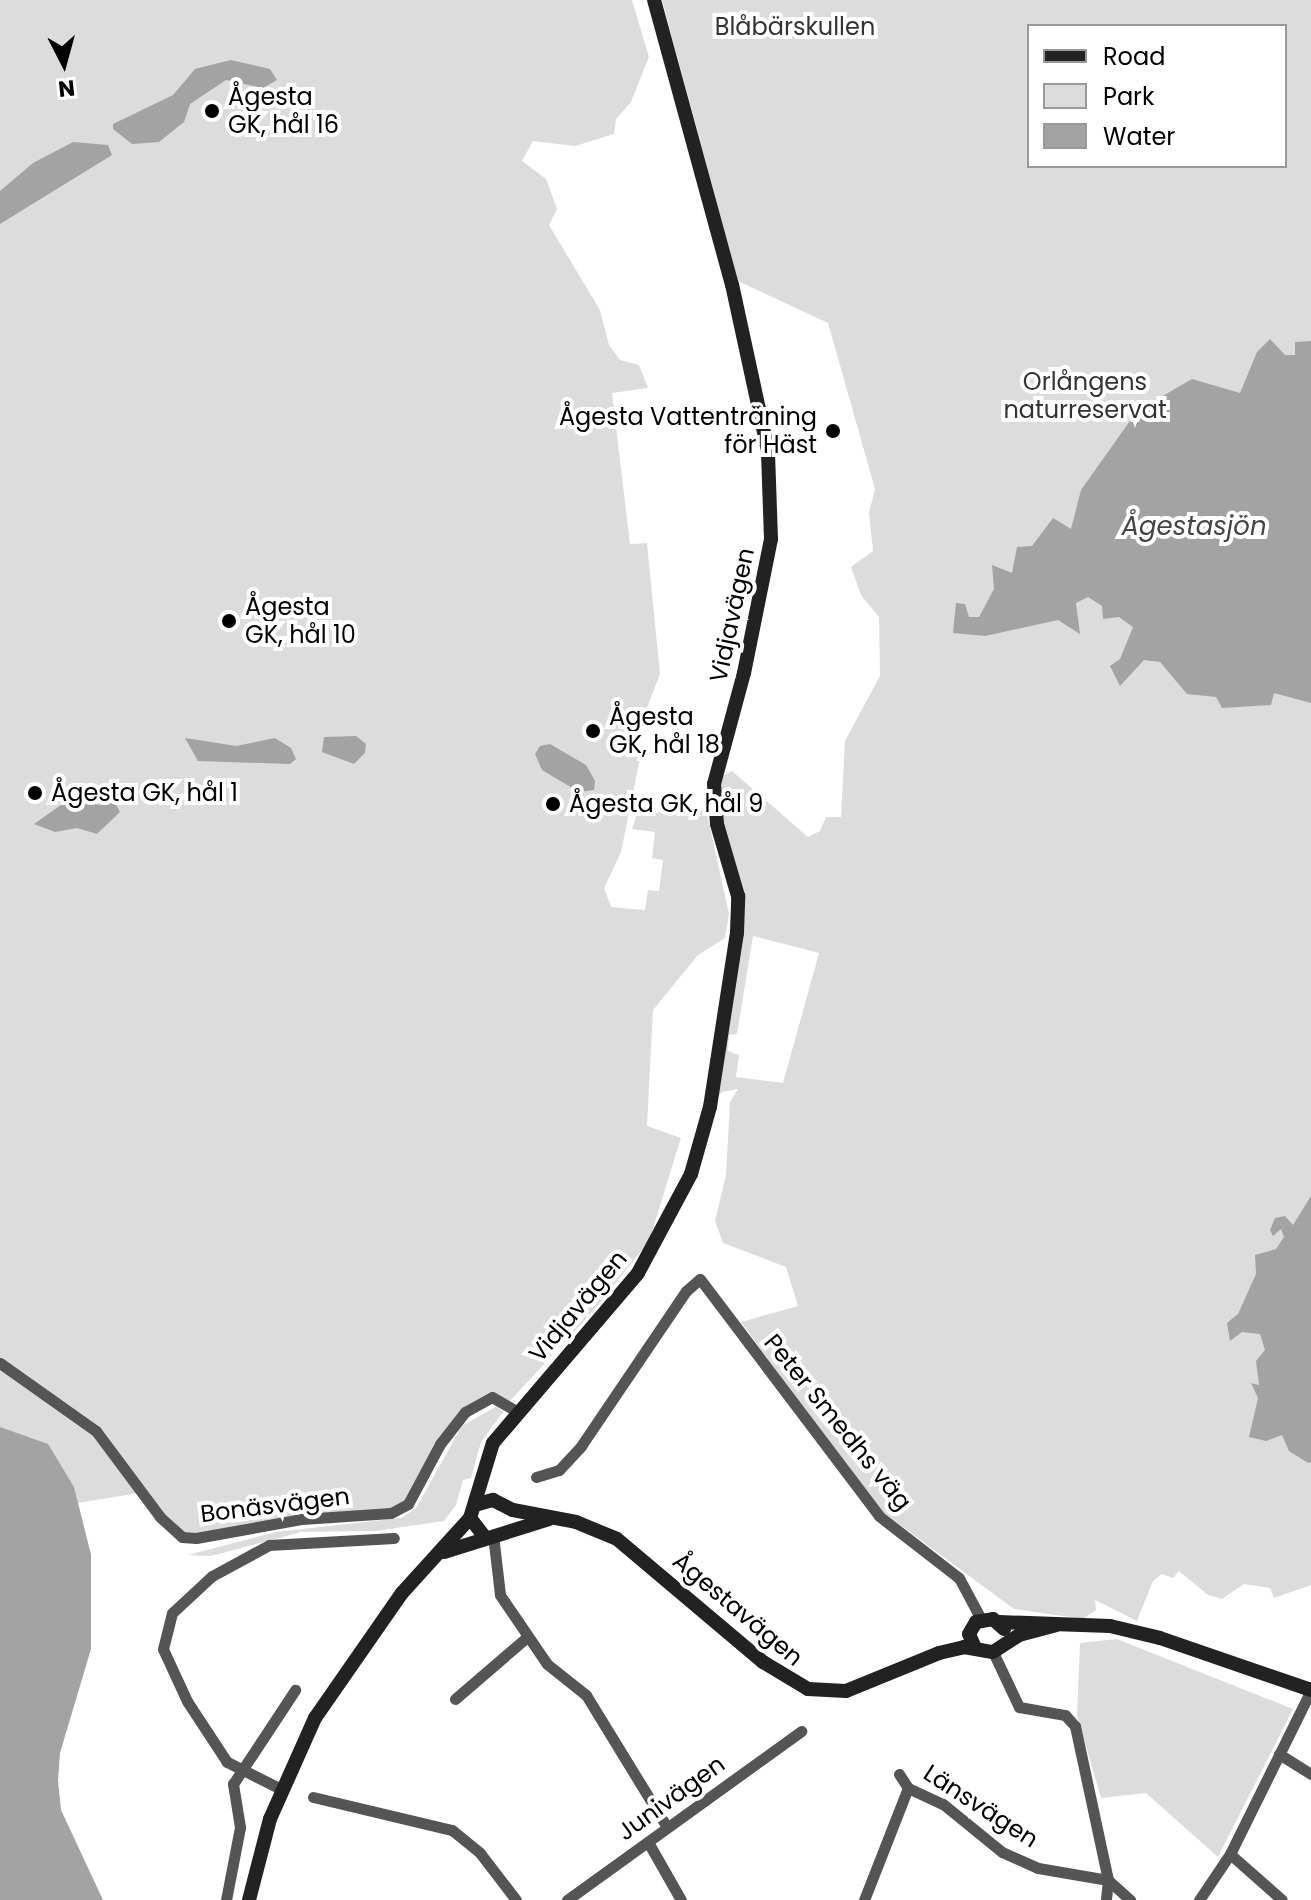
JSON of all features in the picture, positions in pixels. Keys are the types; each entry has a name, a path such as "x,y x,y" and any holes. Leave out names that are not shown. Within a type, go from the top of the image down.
{"main road":[{"name":"Vidjavägen","path":"472,1512 485,1461 493,1443 638,1273 691,1174 710,1107 737,933 738,896 717,824 714,784 767,561 769,464 732,285 654,0"},
{"path":"485,1461 497,1502 506,1517 493,1534"},
{"path":"249,1900 283,1790 338,1679 402,1593 440,1553 472,1512 497,1502"},
{"name":"Ågestavägen","path":"497,1502 561,1517 617,1539 763,1662 808,1689 846,1691 939,1653 969,1634 981,1619"},
{"path":"472,1512 493,1534"},
{"path":"440,1553 493,1534 561,1517"},
{"path":"981,1619 1110,1626 1160,1638 1311,1690"},
{"path":"998,1649 999,1622"},
{"path":"969,1634 975,1648 998,1649 1056,1625"},
{"name":"Ågestavägen","path":"939,1653 975,1648"}],"street":[{"name":"Peter Smedhs väg","path":"536,1477 559,1470 581,1446 686,1291 700,1279 879,1516 959,1578 981,1619"},
{"name":"Bonäsvägen","path":"0,1363 96,1431 160,1517 182,1537 196,1538 302,1519 391,1513 408,1504 440,1444 465,1412 492,1397 518,1412"},
{"path":"493,1534 500,1595 547,1664 586,1695 667,1827"},
{"path":"283,1790 227,1762 172,1676 163,1649 172,1613 212,1576 269,1545 394,1538"},
{"path":"455,1699 527,1637"},
{"path":"998,1649 1019,1707 1065,1715 1075,1726 1108,1880 1106,1900"},
{"path":"226,1900 240,1827 233,1797 238,1770 295,1690"},
{"path":"1199,1900 1230,1854 1311,1690"},
{"name":"Junivägen","path":"567,1900 801,1731"},
{"path":"1279,1754 1311,1774"},
{"name":"Länsvägen","path":"899,1774 908,1788 943,1804 1020,1862 1108,1880"},
{"path":"864,1900 908,1788"},
{"path":"313,1797 452,1830 480,1853 516,1900"},
{"path":"648,1842 681,1900"},
{"path":"1230,1854 1282,1900"},
{"path":"1108,1880 1130,1900"}],"green space":[{"path":"0,0 632,0 649,57 631,102 616,119 614,134 575,146 533,141 522,161 546,179 557,209 549,225 600,310 609,345 620,360 639,365 648,388 612,393 630,544 647,543 660,674 638,731 640,758 621,852 604,888 611,907 645,910 648,890 659,891 663,860 652,858 655,832 632,829 637,814 706,809 729,914 725,938 698,955 653,1010 647,1126 681,1138 649,1241 595,1309 507,1404 492,1397 465,1412 420,1486 391,1513 182,1537 139,1493 78,1503 91,1555 0,1501"},
{"name":"Orlångens naturreservat","path":"662,0 1311,0 1311,1585 1274,1598 1270,1588 1244,1584 1222,1599 1208,1595 1179,1571 1173,1578 1162,1574 1153,1581 1137,1621 1095,1600 1096,1610 1083,1619 1014,1609 876,1507 741,1322 798,1306 786,1267 723,1243 715,1221 726,1175 730,1102 738,1089 722,1092 710,1107 738,896 714,798 724,775 732,771 808,837 820,831 826,817 841,817 845,741 880,676 879,617 861,595 851,567 873,551 869,513 875,489 828,323 738,281","holes":["753,936 819,953 783,1083 736,1077 739,1055 728,1051 729,1035 737,1034"]},
{"path":"497,1406 503,1412 481,1442 471,1478 463,1480 456,1505 444,1521 375,1531 301,1532 211,1556 188,1555 276,1532 401,1518 416,1508 462,1426"},
{"path":"1117,1639 1293,1709 1218,1857 1146,1793 1101,1798 1077,1715 1080,1643"}],"water":[{"path":"231,60 270,69 277,80 263,88 226,80 190,104 184,122 159,142 132,144 113,129 113,124 173,95 195,69"},
{"path":"73,142 108,145 112,155 0,224 0,191 33,163"},
{"name":"Ågestasjön","path":"1270,339 1285,355 1295,355 1295,342 1311,341 1311,703 1274,693 1271,705 1222,708 1216,697 1187,694 1160,662 1144,660 1120,686 1110,666 1120,659 1133,627 1119,617 1103,619 1102,606 1088,597 1076,603 1080,634 1058,620 985,636 953,633 956,603 965,604 969,617 979,617 994,589 992,565 1012,573 1017,547 1032,546 1053,518 1071,529 1081,490 1137,411 1192,379 1240,393 1257,352"},
{"path":"356,736 366,744 365,753 354,764 322,752 324,737"},
{"path":"185,738 236,746 275,738 291,748 296,759 290,764 198,761"},
{"path":"550,744 586,765 595,781 594,790 579,792 542,770 535,754 540,746"},
{"path":"74,796 98,805 114,801 120,812 97,834 77,828 55,832 34,824"},
{"path":"1311,1196 1311,1462 1308,1463 1289,1451 1282,1435 1266,1441 1249,1437 1258,1398 1251,1383 1259,1385 1256,1361 1265,1350 1260,1334 1242,1332 1230,1341 1227,1323 1238,1314 1256,1274 1255,1255 1276,1249 1284,1237 1281,1229 1273,1236 1270,1230 1275,1218 1285,1216 1293,1225"},
{"path":"0,1427 48,1444 74,1487 91,1555 91,1649 60,1753 58,1781 61,1810 103,1900 0,1900"}],"place":[{"name":"Ågesta GK, hål 16","path":"212,111"},
{"name":"Ågesta Vattenträning för Häst","path":"833,431"},
{"name":"Ågesta GK, hål 10","path":"229,621"},
{"name":"Ågesta GK, hål 18","path":"593,731"},
{"name":"Ågesta GK, hål 1","path":"35,793"},
{"name":"Ågesta GK, hål 9","path":"553,804"}],"park label":[{"name":"Blåbärskullen","path":"795,27"}]}
